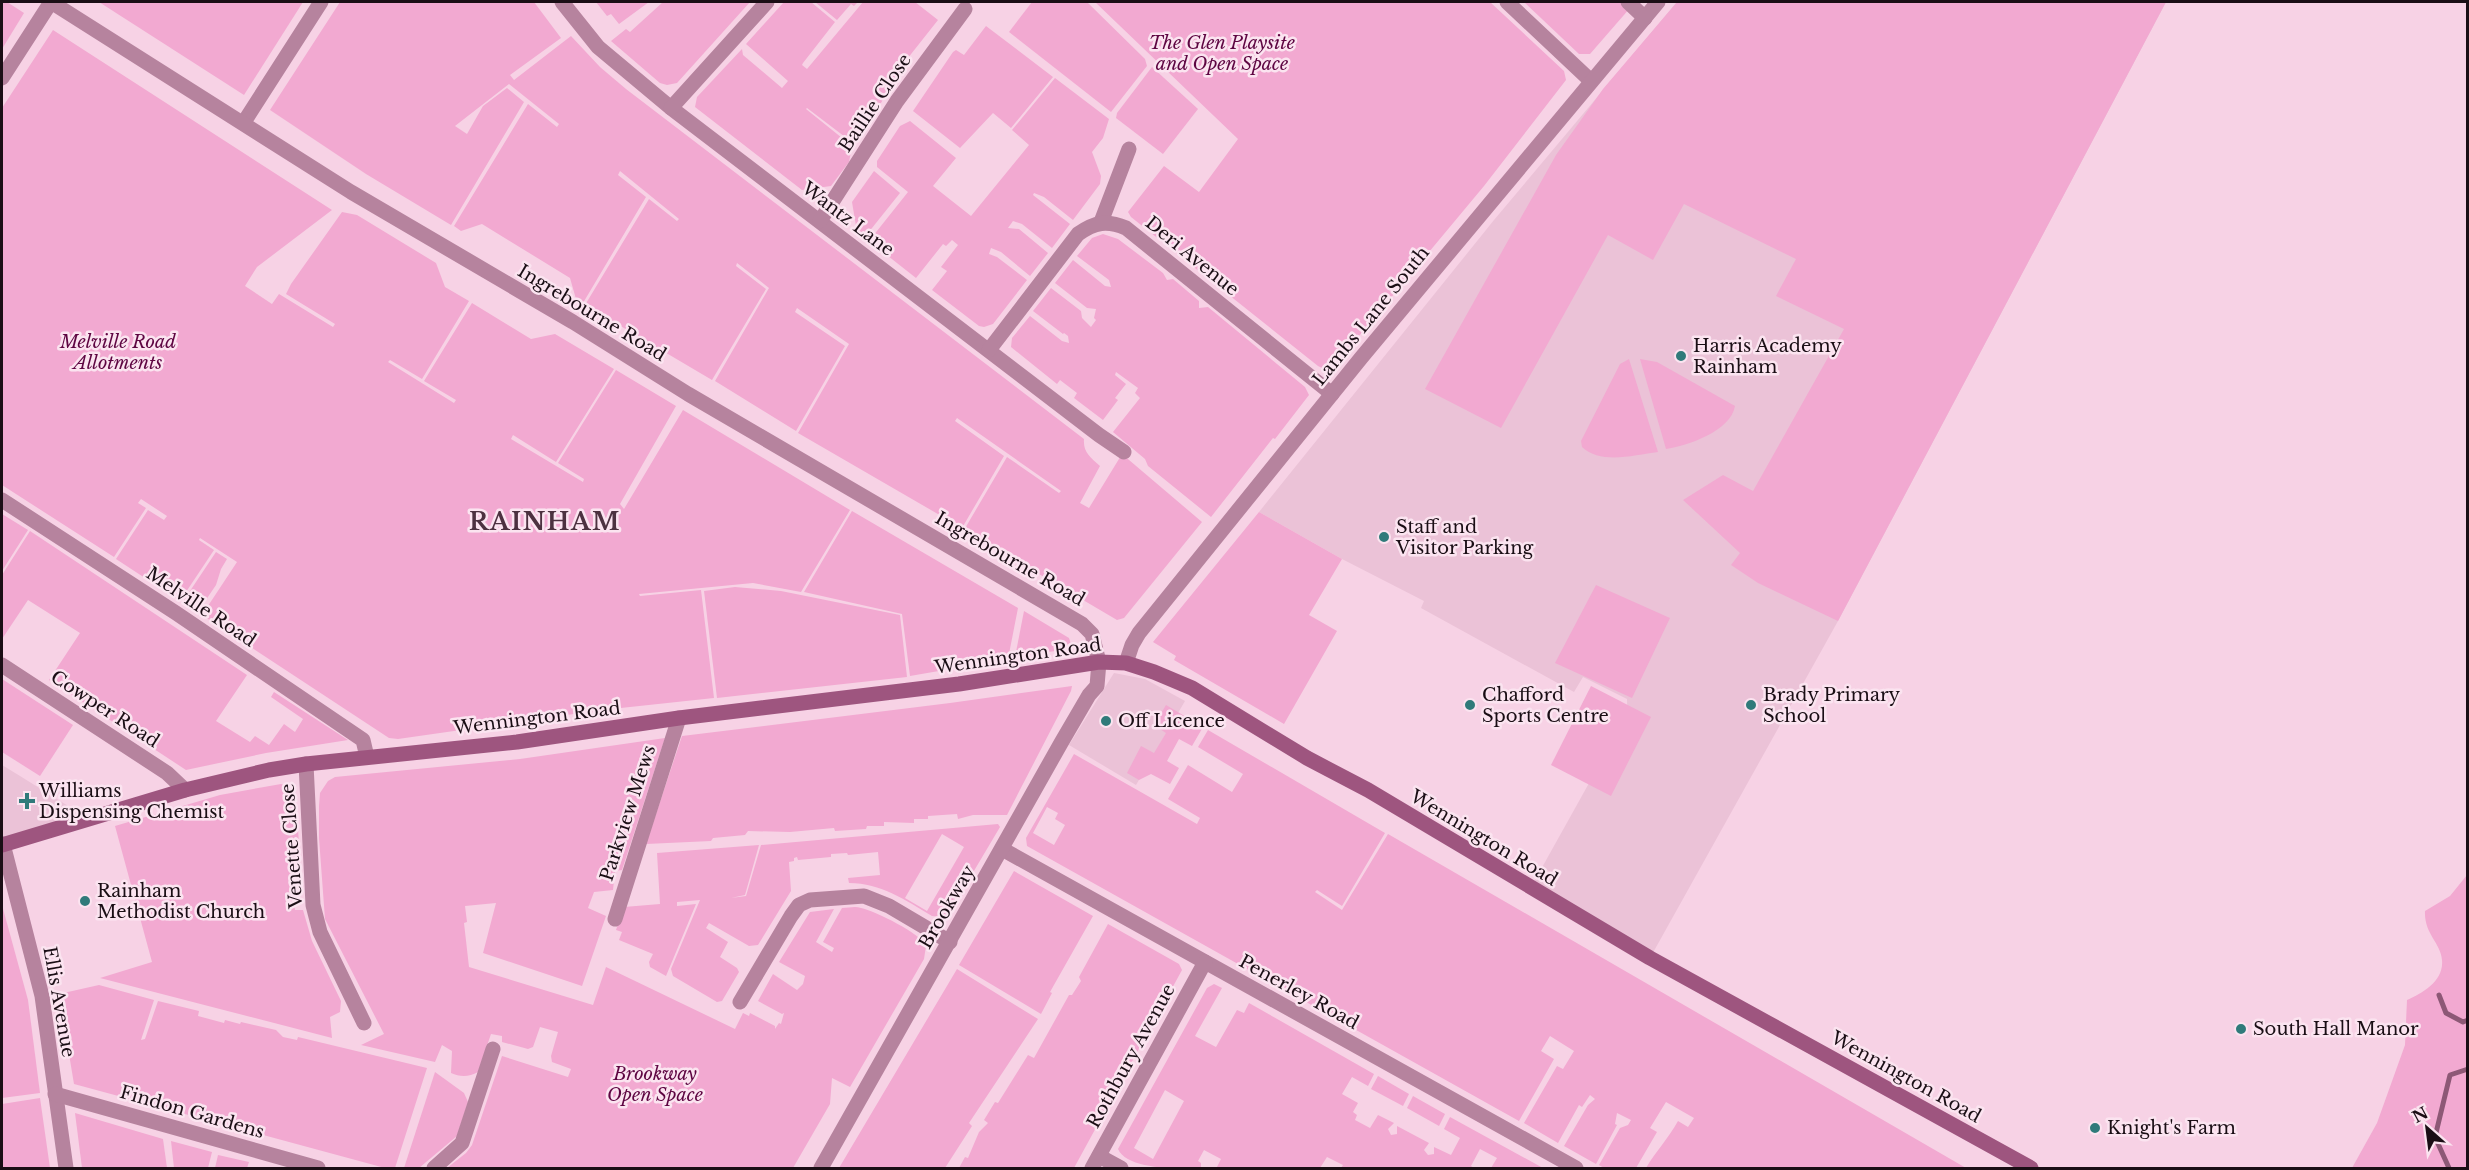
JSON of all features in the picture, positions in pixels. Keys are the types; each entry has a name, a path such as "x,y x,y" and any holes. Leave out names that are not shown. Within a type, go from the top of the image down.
{"main road":[{"name":"Wennington Road","path":"2,845 184,790 269,770 306,764 517,742 679,718 920,690 1099,662 1126,663 1192,688 1307,758 1368,790 1650,958 2022,1166"}],"street":[{"path":"2,78 51,2"},
{"name":"Ingrebourne Road","path":"51,2 244,122 351,192 573,322 688,394 1082,624 1092,634 1099,662"},
{"path":"244,122 321,2"},
{"name":"Wantz Lane","path":"562,2 598,47 670,108 1125,452"},
{"path":"670,108 767,2"},
{"path":"1507,2 1591,81"},
{"path":"1628,2 1645,18"},
{"name":"Lambs Lane South","path":"1126,663 1139,633 1332,394 1658,2"},
{"name":"Baillie Close","path":"820,221 897,101 965,9"},
{"path":"989,350 1078,234 1089,226 1101,222 1129,149"},
{"name":"Deri Avenue","path":"1101,222 1126,228 1332,394"},
{"name":"Melville Road","path":"2,500 176,613 363,740 368,757"},
{"name":"Brookway","path":"821,1168 1061,743 1089,695 1097,686 1099,662"},
{"name":"Cowper Road","path":"2,665 167,773 184,790"},
{"name":"Parkview Mews","path":"615,919 679,718"},
{"name":"Venette Close","path":"306,764 313,905 320,932 364,1023"},
{"name":"Ellis Avenue","path":"2,845 42,996 66,1168"},
{"name":"Penerley Road","path":"1002,849 1576,1168"},
{"path":"740,1002 791,916 799,905 810,900 864,896 889,906 950,942"},
{"name":"Rothbury Avenue","path":"1095,1162 1205,962"},
{"path":"435,1168 462,1143 493,1049"},
{"name":"Findon Gardens","path":"55,1094 318,1168"},
{"path":"1095,1162 1121,1168"}],"shaded area":[{"name":"Harris Academy Rainham","path":"1677,2 2166,2 1838,621 1650,958 1530,889 1598,767 1628,735 1627,699 1583,677 1574,692 1421,608 1424,601 1342,559 1259,512 1494,220"},
{"path":"1114,673 1145,679 1185,701 1136,785 1069,745"},
{"path":"2,765 20,776 89,819 2,845"}],"green space":[{"path":"2,2 7,2 24,13 2,49"},
{"path":"99,2 303,2 244,95"},
{"path":"340,2 534,2 561,38 510,75 514,80 571,36 600,67 626,89 1084,439 1086,451 1100,466 1080,503 1089,508 1122,454 1202,522 1124,618 1117,620 964,530 1007,457 1059,493 1061,491 957,418 955,421 1004,456 962,528 798,433 849,344 797,308 795,312 845,346 796,431 715,381 769,288 737,263 736,266 766,289 712,380 585,305 649,199 677,221 679,219 620,171 618,175 646,197 583,303 576,299 570,278 482,224 461,231 454,226 528,104 557,127 559,124 509,84 455,126 467,134 483,106 507,88 524,102 451,225 366,174 270,110"},
{"path":"596,2 649,2 619,24 611,14 607,16"},
{"path":"663,2 750,2 677,83 667,85 660,83 611,41 626,29 630,32"},
{"path":"784,2 811,2 835,22 803,63 802,65 807,69 863,2 915,2 938,20 900,68 881,103 875,105 853,143 806,109 852,146 849,162 831,186 802,190 695,107 697,97 742,49 743,55 782,88 788,81 746,44"},
{"path":"815,2 858,2 854,6 851,4 837,20"},
{"path":"1032,2 1087,2 1145,59 1147,66 1111,112 1009,32"},
{"name":"The Glen Playsite and Open Space","path":"1095,2 1490,2 1564,71 1566,80 1484,186 1334,366 1326,370 1131,217 1128,212 1164,166 1199,192 1238,139"},
{"path":"1524,2 1623,2 1630,8 1590,54 1579,54"},
{"path":"1677,2 2166,2 1838,621 1758,583 1731,565 1740,553 1683,500 1723,475 1753,491 1844,329 1776,296 1796,259 1684,204 1653,260 1608,235 1501,428 1425,389 1556,155 1603,89"},
{"path":"986,26 1053,77 1011,128 993,113 960,148 913,111 953,52 956,50 964,55"},
{"name":"Melville Road Allotments","path":"53,30 332,210 257,267 245,286 272,304 279,294 333,327 335,324 286,294 342,212 357,215 436,263 445,287 469,301 422,379 390,360 388,362 454,403 456,400 424,381 472,303 531,339 555,334 614,369 556,462 513,435 511,439 583,482 584,479 558,463 616,370 676,406 620,504 624,509 683,410 850,510 801,592 753,583 639,594 640,596 701,590 714,698 602,710 398,739 389,738 202,615 237,562 200,538 199,540 214,550 180,601 116,559 148,510 164,520 167,516 141,499 138,503 146,508 114,557 2,485 2,108"},
{"path":"1152,67 1198,109 1163,154 1116,118 1117,113"},
{"path":"1055,78 1109,119 1103,138 1092,152 1101,176 1100,184 1073,220 1044,197 1034,193 1033,195 1070,224 1052,248 1022,224 1013,221 1008,228 1019,229 1048,253 1030,276 1001,252 991,248 989,254 997,257 1027,280 993,324 979,326 932,290 947,271 941,267 958,245 952,240 946,246 943,244 916,278 869,241 908,192 877,167 877,161 900,126 910,121 956,158 933,186 971,216 1029,145 1012,130"},
{"path":"874,171 900,193 864,238 857,232 852,202"},
{"path":"1103,234 1118,239 1163,273 1167,280 1173,279 1199,301 1199,308 1208,307 1305,387 1309,395 1211,517 1148,466 1145,459 1113,432 1140,398 1135,393 1138,388 1116,372 1115,375 1126,384 1115,398 1118,400 1103,420 1074,398 1077,393 1060,380 1057,384 1011,347 1012,338 1030,316 1062,341 1069,343 1068,336 1033,311 1051,288 1081,311 1082,318 1091,327 1096,320 1094,318 1096,309 1087,308 1055,283 1073,260 1105,286 1111,287 1109,280 1077,256 1092,238"},
{"path":"1629,359 1658,452 1618,457 1590,453 1582,447 1581,441 1620,364"},
{"path":"1640,359 1657,362 1735,406 1732,415 1717,430 1707,436 1685,445 1666,449"},
{"path":"852,511 1018,608 1008,659 910,676 902,614 804,592"},
{"path":"1259,512 1342,559 1309,615 1337,631 1284,724 1174,660 1176,656 1153,642"},
{"path":"2,514 28,530 2,571"},
{"path":"30,531 247,675 216,721 250,742 255,736 269,745 284,724 295,732 303,719 271,697 274,692 348,740 266,753 186,770 49,680 80,633 28,600 2,639 2,575"},
{"path":"216,552 227,559 216,585 197,613 182,603"},
{"path":"1596,585 1670,618 1632,698 1555,663"},
{"path":"735,587 781,591 900,615 907,677 717,698 704,591"},
{"path":"1024,611 1069,638 1071,644 1069,649 1015,657"},
{"path":"2,679 73,725 40,776 2,752"},
{"path":"1072,686 1007,815 973,815 958,819 957,814 928,816 928,819 914,819 914,823 884,822 884,826 867,826 866,829 748,831 745,835 713,838 711,841 646,844 682,736"},
{"path":"1591,686 1651,717 1611,796 1551,765"},
{"path":"1166,705 1203,727 1192,746 1179,739 1167,761 1179,768 1170,784 1151,774 1139,780 1127,773 1141,746 1154,753 1166,733 1154,725"},
{"path":"1208,730 1385,833 1342,906 1317,890 1315,892 1342,910 1388,834 1966,1168 1646,1168 1678,1121 1688,1127 1694,1118 1666,1102 1650,1128 1657,1132 1636,1168 1604,1168 1599,1165 1620,1128 1628,1125 1631,1120 1617,1113 1615,1124 1617,1125 1596,1164 1564,1146 1588,1105 1595,1099 1590,1095 1582,1107 1579,1105 1558,1143 1524,1123 1557,1066 1563,1069 1574,1051 1550,1036 1541,1051 1554,1059 1519,1121 1027,846 1026,838 1074,754 1197,824 1200,818 1168,799 1188,765 1232,792 1243,774 1198,747","holes":["1047,807 1058,813 1055,819 1065,825 1054,845 1033,833"]},
{"name":"Brookway Open Space","path":"665,738 622,870 615,871 613,890 594,892 588,908 606,916 582,986 483,953 496,903 465,906 467,922 464,923 469,967 593,1005 606,967 735,1029 743,1013 749,1016 750,1013 775,1026 775,1029 779,1023 781,1024 784,1013 758,1001 773,974 797,990 803,984 805,976 779,962 810,912 834,909 816,942 832,952 834,948 823,942 842,908 856,907 887,918 916,935 926,946 924,959 850,1087 832,1078 830,1104 793,1168 447,1168 466,1153 472,1145 502,1056 568,1077 571,1069 552,1062 551,1056 558,1032 540,1027 533,1047 528,1049 502,1042 502,1036 491,1034 478,1072 468,1076 451,1073 452,1051 442,1045 435,1062 361,1045 384,1034 325,919 319,838 320,793 328,781 335,777 520,759"},
{"path":"281,784 291,787 296,795 302,895 293,896 295,910 303,910 312,941 341,1001 340,1012 330,1017 332,1038 100,978 152,962 115,826 220,795"},
{"path":"998,824 1000,827 949,913 941,917 932,916 882,889 849,883 848,878 880,875 878,852 831,854 831,857 798,860 797,857 794,858 794,861 789,862 791,891 758,945 749,946 709,923 706,928 728,942 720,957 737,968 739,972 722,1001 717,1002 673,976 671,969 700,900 677,902 677,906 696,904 666,976 650,967 649,962 653,954 619,940 622,932 616,930 624,907 660,904 657,853 759,845 745,895 731,898 746,896 761,845","holes":["942,834 964,847 927,911 905,898"]},
{"path":"1014,871 1093,916 1050,992 1052,993 1041,1014 959,965"},
{"path":"2467,875 2467,1168 2352,1168 2377,1123 2405,1045 2407,1000 2420,994 2431,985 2440,974 2442,967 2441,954 2427,926 2425,911 2450,896"},
{"path":"2,905 28,1000 40,1093 2,1098"},
{"path":"1108,924 1179,964 1182,970 1074,1168 959,1168 965,1157 968,1158 979,1132 988,1123 984,1120 995,1102 998,1103 1028,1055 1034,1058 1069,995 1072,995 1081,981 1079,977"},
{"path":"957,969 1038,1019 969,1123 972,1126 945,1168 839,1168"},
{"path":"1214,984 1222,988 1195,1036 1216,1047 1237,1010 1244,1013 1249,1003 1374,1074 1368,1086 1352,1077 1342,1094 1358,1103 1353,1112 1357,1115 1355,1120 1370,1128 1378,1115 1394,1123 1388,1129 1391,1135 1397,1134 1397,1126 1429,1143 1424,1150 1428,1155 1434,1154 1434,1147 1451,1155 1460,1138 1444,1129 1450,1117 1543,1168 1491,1168 1497,1158 1480,1149 1471,1166 1474,1168 1341,1168 1343,1165 1327,1157 1320,1168 1219,1168 1217,1167 1221,1159 1204,1150 1198,1161 1201,1163 1201,1168 1155,1167 1132,1161 1123,1156 1118,1149 1207,988","holes":["1165,1090 1184,1101 1153,1159 1134,1148"]},
{"path":"99,985 154,1000 141,1040 145,1039 158,1001 199,1011 198,1016 224,1023 225,1020 240,1024 241,1022 276,1030 283,1037 297,1040 298,1037 427,1068 395,1168 385,1168 74,1084 59,994"},
{"path":"435,1072 464,1093 468,1102 457,1136 419,1168 404,1168"},
{"path":"1378,1076 1409,1094 1403,1106 1371,1089"},
{"path":"1413,1096 1445,1114 1439,1126 1407,1108"},
{"path":"40,1098 50,1168 2,1168 2,1104"},
{"path":"75,1113 163,1139 167,1168 82,1168"},
{"path":"171,1141 212,1152 208,1168 174,1168"},
{"path":"218,1155 249,1162 247,1168 215,1168"}],"waterway":[{"path":"2439,995 2446,1013 2463,1022 2468,1020"},
{"path":"2449,1168 2435,1137 2450,1075 2468,1069"}],"place":[{"name":"Harris Academy Rainham","path":"1681,356"},
{"name":"Staff and Visitor Parking","path":"1384,537"},
{"name":"Chafford Sports Centre","path":"1470,705"},
{"name":"Brady Primary School","path":"1751,705"},
{"name":"Off Licence","path":"1106,721"},
{"name":"Williams Dispensing Chemist","path":"27,801"},
{"name":"Rainham Methodist Church","path":"85,901"},
{"name":"South Hall Manor","path":"2241,1029"},
{"name":"Knight's Farm","path":"2095,1128"}],"district":[{"name":"RAINHAM","path":"545,521"}]}
